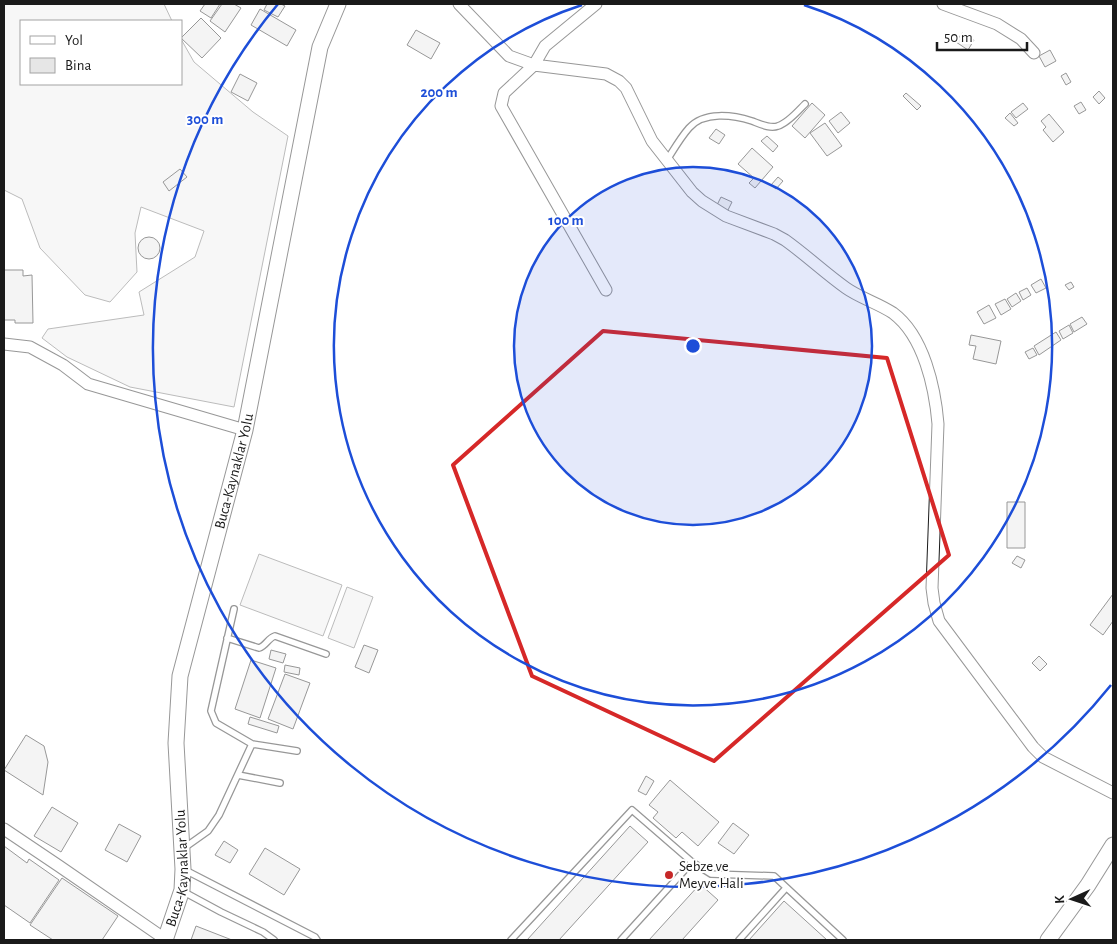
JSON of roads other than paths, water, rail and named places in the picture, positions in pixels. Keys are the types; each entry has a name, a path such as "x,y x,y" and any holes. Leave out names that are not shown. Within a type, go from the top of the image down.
{"street":[{"name":"Buca-Kaynaklar Yolu","path":"165,940 182,890 184,869 176,742 180,676 245,430 320,47 338,4"},
{"path":"459,4 509,56 534,64 606,74 619,80 626,88 652,141 692,192 714,210 738,222 785,240 847,288 886,309 906,326 924,358 937,410 932,588 939,621 1033,747 1043,757 1113,793"},
{"path":"596,4 545,46 534,64 504,93 501,106 606,290"},
{"path":"943,4 998,24 1021,39 1034,53"},
{"path":"4,344 30,347 63,365 88,384 245,430"},
{"path":"4,829 165,940"},
{"path":"1048,940 1088,885 1113,845"}],"lane":[{"path":"666,160 690,126 704,119 721,115 777,127 784,124 805,104"},
{"path":"234,609 211,706 212,715 216,723 252,744 297,751"},
{"path":"227,638 259,648 275,636 326,654"},
{"path":"182,849 194,843 208,831 219,815 252,744"},
{"path":"238,775 280,783"},
{"path":"511,940 632,810 692,862 711,874 774,876 844,940"},
{"path":"621,940 692,862"},
{"path":"184,869 318,940"},
{"path":"739,940 786,888"},
{"path":"182,890 221,912 263,932 274,940"}],"place":[{"name":"Sebze ve Meyve Hali","path":"669,875"}]}
